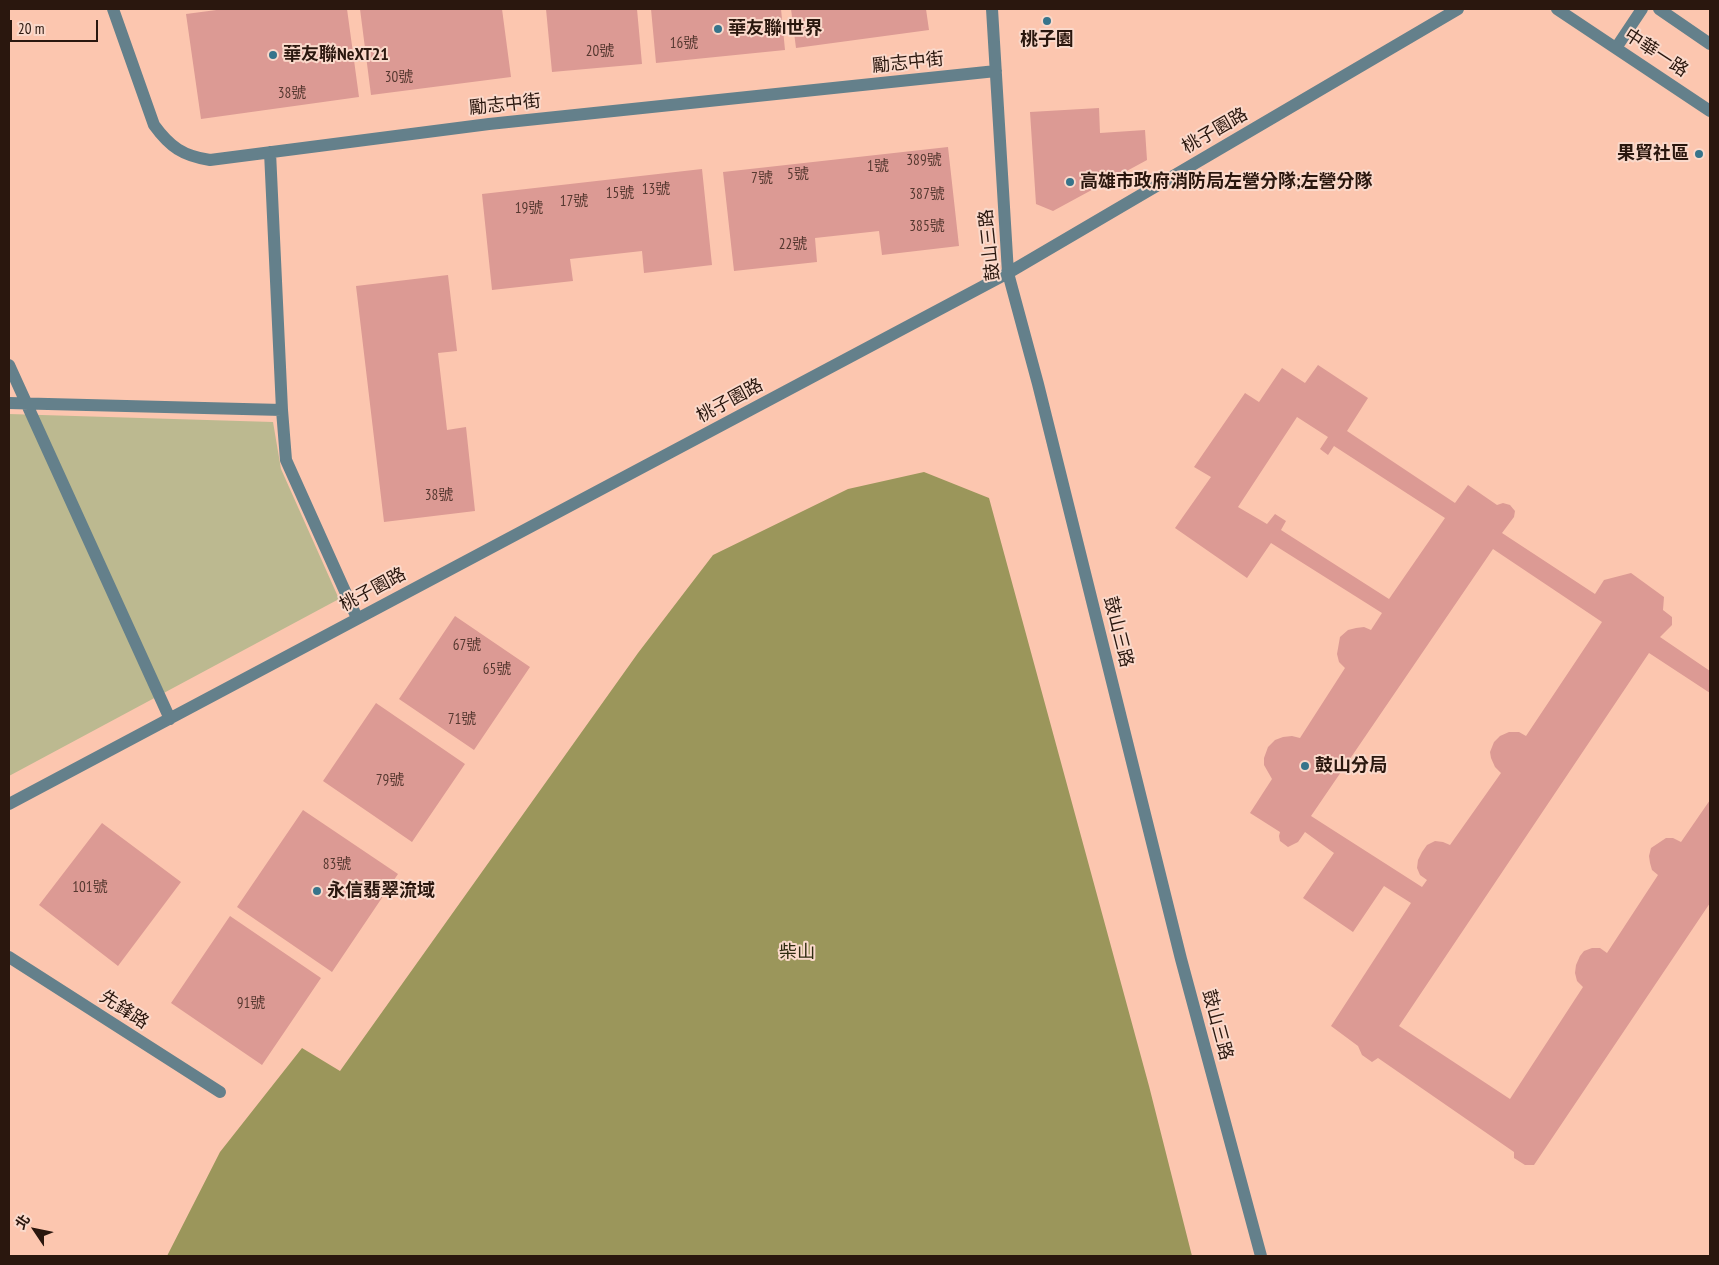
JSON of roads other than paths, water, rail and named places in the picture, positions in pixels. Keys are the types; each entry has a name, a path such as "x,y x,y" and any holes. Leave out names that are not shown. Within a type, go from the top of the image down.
{"street":[{"name":"勵志中街","path":"113,9 154,125 165,141 178,150 194,158 210,160 489,124 996,71"},
{"name":"鼓山三路","path":"992,9 1008,273 1040,393 1181,960 1261,1256"},
{"name":"桃子園路","path":"9,804 1008,273 1458,9"},
{"path":"1616,48 1642,9"},
{"path":"1659,9 1710,44"},
{"name":"中華一路","path":"1563,10 1710,111"},
{"path":"270,152 286,460 357,618"},
{"path":"9,365 25,404 170,719"},
{"path":"9,404 282,410"},
{"name":"先鋒路","path":"9,957 220,1092"}],"place":[{"name":"桃子園","path":"1047,21"},
{"name":"華友聯I世界","path":"718,29"},
{"name":"華友聯NeXT21","path":"273,55"},
{"name":"果貿社區","path":"1699,154"},
{"name":"高雄市政府消防局左營分隊;左營分隊","path":"1070,182"},
{"name":"鼓山分局","path":"1305,766"},
{"name":"永信翡翠流域","path":"317,891"}],"park label":[{"name":"柴山","path":"797,953"}]}
